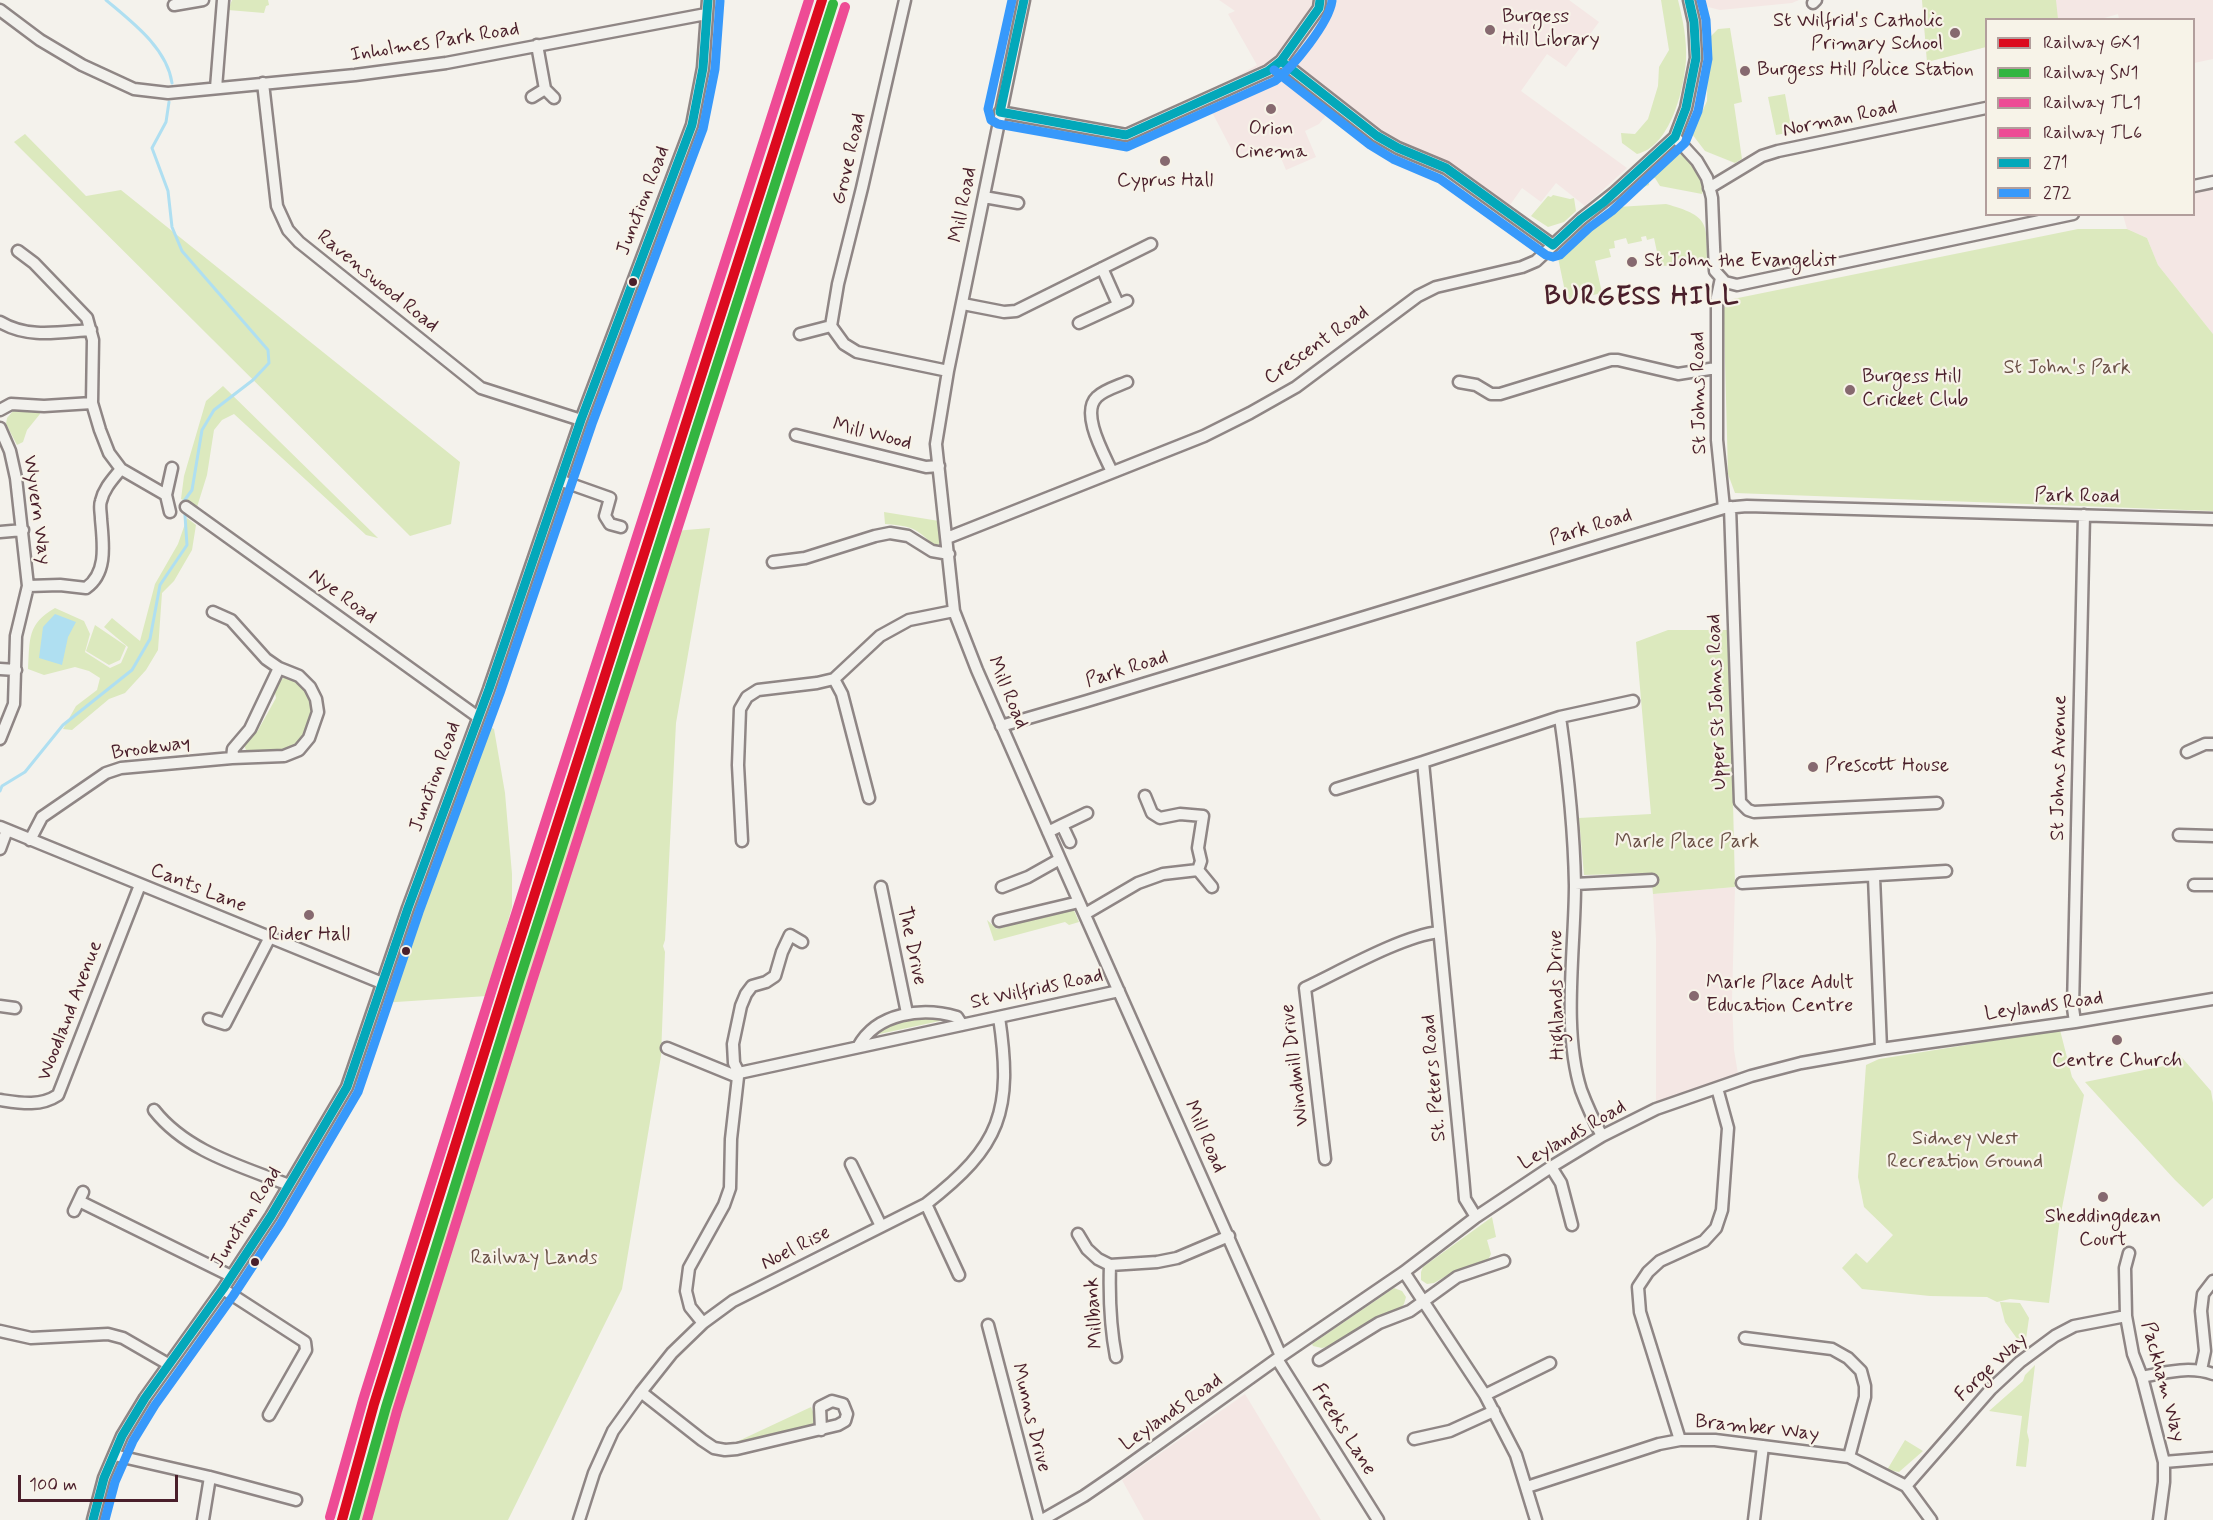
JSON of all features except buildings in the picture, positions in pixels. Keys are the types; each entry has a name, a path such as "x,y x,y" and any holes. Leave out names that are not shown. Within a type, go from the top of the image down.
{"street":[{"path":"174,5 203,0"},
{"path":"216,88 223,0"},
{"name":"Junction Road","path":"93,1520 104,1478 122,1436 168,1364 223,1289 289,1185 347,1087 436,828 562,482 581,420 692,125 702,77 708,0"},
{"name":"Grove Road","path":"831,326 838,284 905,0"},
{"name":"Mill Road","path":"1024,0 948,371 936,444 954,611 1001,726 1229,1236 1279,1357"},
{"path":"1000,112 1126,135 1268,72 1281,61 1319,9 1320,0"},
{"path":"1689,0 1694,22 1696,58 1686,108 1675,137 1697,161 1707,178 1712,198 1715,271 1725,282 1737,285 2064,216"},
{"name":"Inholmes Park Road","path":"0,10 40,40 82,65 134,89 168,93 354,75 446,63 706,14"},
{"path":"537,45 545,89 554,98"},
{"path":"1281,61 1377,136 1398,148 1446,168 1553,245"},
{"name":"Ravenswood Road","path":"263,83 277,206 288,230 299,242 481,388 581,420"},
{"path":"532,97 545,89"},
{"name":"Norman Road","path":"1709,188 1762,156 1778,151 1985,108"},
{"name":"Crescent Road","path":"947,538 1204,436 1296,387 1418,296 1436,287 1522,267 1536,261 1675,137"},
{"path":"2195,186 2213,182"},
{"path":"984,197 1018,203"},
{"path":"963,304 1004,312 1017,311 1151,244"},
{"path":"18,251 34,263 87,318 92,330 92,403 110,453 121,469 166,495"},
{"path":"1079,323 1123,302 1101,268"},
{"name":"St Johns Road","path":"1721,278 1717,297 1717,440 1727,507"},
{"path":"0,322 12,329 35,334 92,330"},
{"path":"800,334 831,326 844,344 857,352 948,371"},
{"path":"1460,382 1476,385 1491,394 1500,394 1611,360 1678,374 1716,368"},
{"path":"1112,472 1091,423 1091,405 1098,396 1127,382"},
{"path":"0,410 11,404 44,406 92,403"},
{"name":"Wyvern Way","path":"0,428 10,452 16,478 28,586 16,636 14,704 0,739"},
{"name":"Mill Wood","path":"796,435 926,467 939,466"},
{"path":"170,512 166,495 172,468"},
{"path":"28,586 60,585 86,588 96,582 101,571 103,540 100,502 106,488 121,469"},
{"path":"562,482 612,493 605,516 610,524 621,527"},
{"name":"Nye Road","path":"186,507 478,717"},
{"name":"Park Road","path":"1001,726 1727,507 2213,519"},
{"name":"Upper St Johns Road","path":"1727,507 1740,802 1748,810 1754,812 1937,803"},
{"name":"St Johns Avenue","path":"2075,1022 2073,1008 2084,515"},
{"path":"0,532 23,530"},
{"path":"773,562 805,558 890,533 908,536 932,551 949,554"},
{"path":"742,841 738,765 740,713 742,703 750,694 758,690 834,679 880,636 909,620 954,611"},
{"name":"Brookway","path":"30,840 42,817 106,773 121,768 232,758 284,756 299,750 309,738 318,712 316,699 310,687 299,676 279,668 266,659 231,620 213,612"},
{"path":"232,758 232,749 250,729 279,668"},
{"path":"0,669 16,670"},
{"path":"834,679 842,694 869,798"},
{"path":"1336,789 1560,717 1633,701"},
{"name":"Highlands Drive","path":"1560,717 1571,804 1575,884 1571,966 1574,1050 1581,1090 1602,1136"},
{"path":"2187,752 2205,744 2213,744"},
{"name":"St. Peters Road","path":"1423,762 1464,1188 1466,1199 1476,1217"},
{"path":"1145,796 1152,813 1160,818 1179,814 1209,814 1198,848 1201,861 1198,870"},
{"path":"1048,832 1087,813"},
{"path":"1062,825 1070,842"},
{"path":"0,849 4,829"},
{"name":"Cants Lane","path":"4,829 382,983"},
{"path":"2179,835 2213,836"},
{"path":"1002,887 1028,877 1060,859"},
{"path":"1198,870 1212,887"},
{"path":"1084,914 1138,883 1163,874 1198,870"},
{"path":"1743,883 1946,871"},
{"path":"1874,877 1881,1049"},
{"path":"1575,884 1652,880"},
{"name":"Woodland Avenue","path":"0,1100 40,1104 58,1095 140,885"},
{"path":"2194,885 2213,885"},
{"name":"The Drive","path":"880,887 907,1013"},
{"path":"999,921 1079,902"},
{"name":"Windmill Drive","path":"1325,1159 1305,988 1390,948 1427,933 1439,932"},
{"path":"703,1323 690,1307 686,1291 689,1268 724,1205 730,1188 731,1139 739,1075 734,1063 733,1044 746,994 752,986 766,982 775,976 782,951 790,935 802,942"},
{"path":"209,1019 225,1024 270,937"},
{"name":"St Wilfrids Road","path":"739,1075 1119,991"},
{"name":"Leylands Road","path":"1040,1520 1084,1496 1119,1472 1279,1357 1404,1272 1476,1217 1602,1136 1656,1109 1751,1076 1801,1063 2213,999"},
{"path":"0,1006 15,1008"},
{"name":"St Wilfrids Road","path":"858,1047 862,1038 876,1027 907,1013 942,1012 957,1017 962,1025"},
{"name":"Noel Rise","path":"579,1520 594,1473 613,1431 672,1353 703,1323 733,1301 926,1204 954,1183 980,1155 997,1124 1004,1088 1004,1052 999,1017"},
{"path":"667,1048 739,1075"},
{"path":"1680,1440 1640,1312 1638,1287 1648,1272 1660,1261 1704,1241 1716,1228 1722,1210 1728,1128 1717,1088"},
{"path":"154,1110 185,1140 238,1166 289,1185"},
{"path":"851,1164 881,1226"},
{"path":"1551,1167 1561,1184 1572,1225"},
{"path":"78,1201 231,1276"},
{"path":"926,1204 959,1275"},
{"name":"Millbank","path":"1078,1234 1087,1249 1098,1259 1110,1265 1177,1258 1229,1236"},
{"name":"Packham Way","path":"2129,1253 2125,1268 2126,1316 2133,1353 2142,1377 2164,1462 2159,1520"},
{"path":"1319,1360 1378,1323 1410,1311 1457,1277 1504,1261"},
{"name":"Millbank","path":"1110,1265 1108,1294 1116,1357"},
{"path":"1404,1272 1485,1395 1516,1455 1536,1520"},
{"path":"2201,1370 2205,1351 2201,1311 2203,1294 2213,1281"},
{"path":"223,1289 305,1342 306,1350 269,1415"},
{"path":"2203,1294 2213,1301"},
{"name":"Forge Way","path":"1906,1486 1991,1389 2020,1362 2055,1336 2074,1326 2126,1316"},
{"name":"Munns Drive","path":"988,1325 1040,1520"},
{"path":"0,1332 31,1338 108,1334 123,1338 168,1364"},
{"path":"1745,1338 1832,1349 1848,1358 1861,1371 1865,1397 1849,1457"},
{"name":"Freeks Lane","path":"1279,1357 1378,1520"},
{"path":"1485,1395 1550,1363"},
{"path":"2142,1377 2201,1370 2213,1374"},
{"path":"641,1392 714,1448 737,1449 821,1430"},
{"path":"1414,1439 1450,1431 1494,1412"},
{"name":"Bramber Way","path":"1527,1486 1680,1440 1715,1440 1849,1457 1906,1486 1931,1520"},
{"path":"1754,1520 1763,1446"},
{"path":"114,1455 296,1500"},
{"path":"2164,1462 2213,1458"},
{"path":"203,1520 210,1477"}],"shaded area":[{"path":"1219,0 1569,0 1599,22 1566,67 1547,54 1521,91 1627,168 1585,206 1556,183 1541,202 1522,188 1510,205 1452,165 1378,133 1336,104 1319,124 1305,131 1316,157 1286,170 1276,146 1236,158 1203,95 1257,65 1228,14 1235,11"},
{"path":"1704,0 1799,0 1792,3 1720,10 1708,7"},
{"name":"St Wilfrid's Catholic Primary School","path":"1922,0 2213,0 2213,59 2195,63 2195,18 2119,18 2118,14 2104,18 1985,18 1985,47 1927,62"},
{"path":"2213,182 2213,334 2158,265 2147,238 2127,229 2123,216 2195,216 2195,186"},
{"name":"Marle Place Adult Education Centre","path":"1735,887 1732,1000 1734,1050 1739,1080 1656,1109 1656,939 1653,894"},
{"path":"1245,1394 1321,1520 1144,1520 1122,1480"}],"green space":[{"path":"232,0 268,0 269,5 266,6 264,13 228,10"},
{"path":"1661,0 1678,0 1685,38 1685,72 1673,116 1666,129 1658,141 1637,154 1622,143 1621,133 1635,134 1648,119 1658,86 1659,67 1669,50"},
{"name":"St Wilfrid's Catholic Primary School","path":"1922,0 2056,0 2058,18 1985,18 1985,47 1927,62"},
{"path":"1730,28 1742,102 1734,104 1742,159 1735,163 1705,151 1692,134 1707,101 1708,39 1718,29"},
{"path":"1785,94 1792,132 1776,135 1768,97"},
{"path":"25,134 86,196 121,190 460,462 451,524 410,536 14,142"},
{"path":"1673,152 1685,156 1693,165 1704,188 1702,194 1660,186 1655,178 1649,179 1649,185 1628,193 1667,155"},
{"path":"1548,196 1574,198 1576,211 1564,222 1548,227 1531,216"},
{"path":"1666,204 1691,213 1703,223 1707,239 1707,264 1660,266 1654,238 1647,240 1646,236 1641,237 1642,241 1628,244 1626,238 1614,241 1615,248 1609,249 1611,257 1595,261 1602,293 1567,301 1557,253 1584,225 1618,207"},
{"name":"St John's Park","path":"2078,229 2127,229 2147,238 2158,265 2213,334 2213,511 1735,493 1728,474 1724,323 1724,308 1733,299"},
{"path":"223,386 378,538 366,535 234,414 222,420 214,430 207,475 197,507 181,499 184,476 206,401"},
{"path":"39,410 40,414 27,430 23,442 17,445 6,424 7,418 13,411"},
{"path":"884,512 939,521 939,547 935,547 913,529 885,524"},
{"path":"187,518 196,525 192,550 174,581 162,593 158,650 146,670 125,693 109,699 72,730 63,729 76,706 97,690 100,678 89,671 75,667 44,675 28,669 30,641 35,626 55,608 84,621 90,634 85,652 110,668 121,663 128,647 104,627 112,618 140,641 155,584 178,544"},
{"name":"Railway Lands","path":"710,528 676,723 663,946 665,952 661,1056 622,1289 508,1520 353,1520 468,1159 514,997 674,531"},
{"path":"95,625 126,646 120,660 109,665 86,651"},
{"name":"Marle Place Park","path":"1668,630 1729,630 1735,887 1653,894 1651,873 1584,875 1579,818 1651,814 1636,642"},
{"path":"284,677 296,680 310,694 312,715 303,736 295,744 282,749 254,752 246,750 244,745 248,738 257,732 276,698 274,688"},
{"path":"484,724 494,729 505,793 512,874 512,907 487,996 381,1003 397,952"},
{"path":"1073,908 1079,922 1069,925 1065,922 994,941 987,920 997,929"},
{"path":"918,1017 949,1019 870,1036 892,1023"},
{"name":"Sidney West Recreation Ground","path":"2060,1030 2072,1077 2084,1095 2060,1218 2049,1303 2010,1299 1997,1302 1987,1297 1930,1296 1862,1289 1842,1268 1856,1253 1867,1263 1893,1235 1864,1207 1858,1177 1866,1065 1879,1059"},
{"path":"2178,1053 2211,1091 2213,1103 2213,1198 2203,1207 2175,1180 2085,1082 2164,1066"},
{"path":"1492,1217 1496,1237 1487,1240 1491,1254 1487,1262 1453,1272 1434,1283 1427,1284 1421,1280 1423,1267"},
{"path":"1394,1288 1402,1291 1406,1297 1399,1310 1379,1318 1330,1346 1322,1348 1313,1346 1312,1344"},
{"path":"2000,1302 2020,1303 2029,1318 2025,1346 2023,1347 2005,1322"},
{"path":"2035,1365 2027,1432 2029,1440 2026,1467 2016,1466 2022,1416 1989,1411 2023,1381 2025,1375"},
{"path":"811,1407 816,1419 814,1425 732,1444"},
{"path":"1905,1440 1923,1451 1899,1472 1887,1470"}],"water":[{"path":"55,614 76,622 68,637 62,665 39,658 43,627"}],"waterway":[{"path":"106,0 156,47 169,70 172,83"},
{"path":"0,791 2,786 25,772 63,725 132,670 150,639 160,585 187,545 184,501 192,490 202,430 214,410 253,380 269,363 268,350 182,251 172,227 168,191 152,148 166,122 169,102"}],"rail line":[{"name":"TL1","path":"330,1517 363,1400 498,970 809,0"},
{"name":"GX1","path":"342,1520 374,1404 509,974 822,0"},
{"name":"SN1","path":"354,1520 386,1407 520,978 833,4"},
{"name":"TL6","path":"367,1520 397,1411 532,981 845,7"}],"transit line":[{"name":"271","path":"93,1520 104,1478 122,1436 145,1398 223,1289 271,1216 347,1087 408,908 489,689 581,420 692,125 703,68 708,0"},
{"name":"272","path":"1012,0 988,109 991,120 998,124 1127,147 1275,81 1309,44 1324,21 1332,1"},
{"name":"271","path":"1024,0 1000,112 1126,135 1268,71 1281,61 1319,8 1320,0"},
{"name":"271","path":"1281,61 1377,136 1398,148 1446,168 1553,245 1675,137 1686,108 1696,58 1694,22 1689,0"},
{"name":"272","path":"1274,70 1370,145 1393,159 1440,179 1546,255 1553,257 1560,255 1589,228 1612,211 1685,143 1698,111 1708,59 1706,20 1701,0"},
{"name":"272","path":"105,1520 115,1482 133,1441 155,1405 233,1296 281,1223 358,1092 419,912 500,693 592,424 703,129 715,69 720,1"}],"place":[{"name":"Burgess Hill Library","path":"1490,30"},
{"name":"St Wilfrid's Catholic Primary School","path":"1955,33"},
{"name":"Burgess Hill Police Station","path":"1745,71"},
{"name":"Orion Cinema","path":"1271,109"},
{"name":"Cyprus Hall","path":"1165,161"},
{"name":"St John the Evangelist","path":"1632,262"},
{"name":"Burgess Hill Cricket Club","path":"1850,390"},
{"name":"Prescott House","path":"1813,767"},
{"name":"Rider Hall","path":"309,915"},
{"name":"Marle Place Adult Education Centre","path":"1694,996"},
{"name":"Centre Church","path":"2117,1040"},
{"name":"Sheddingdean Court","path":"2103,1197"}],"district":[{"name":"BURGESS HILL","path":"1642,299"}]}
